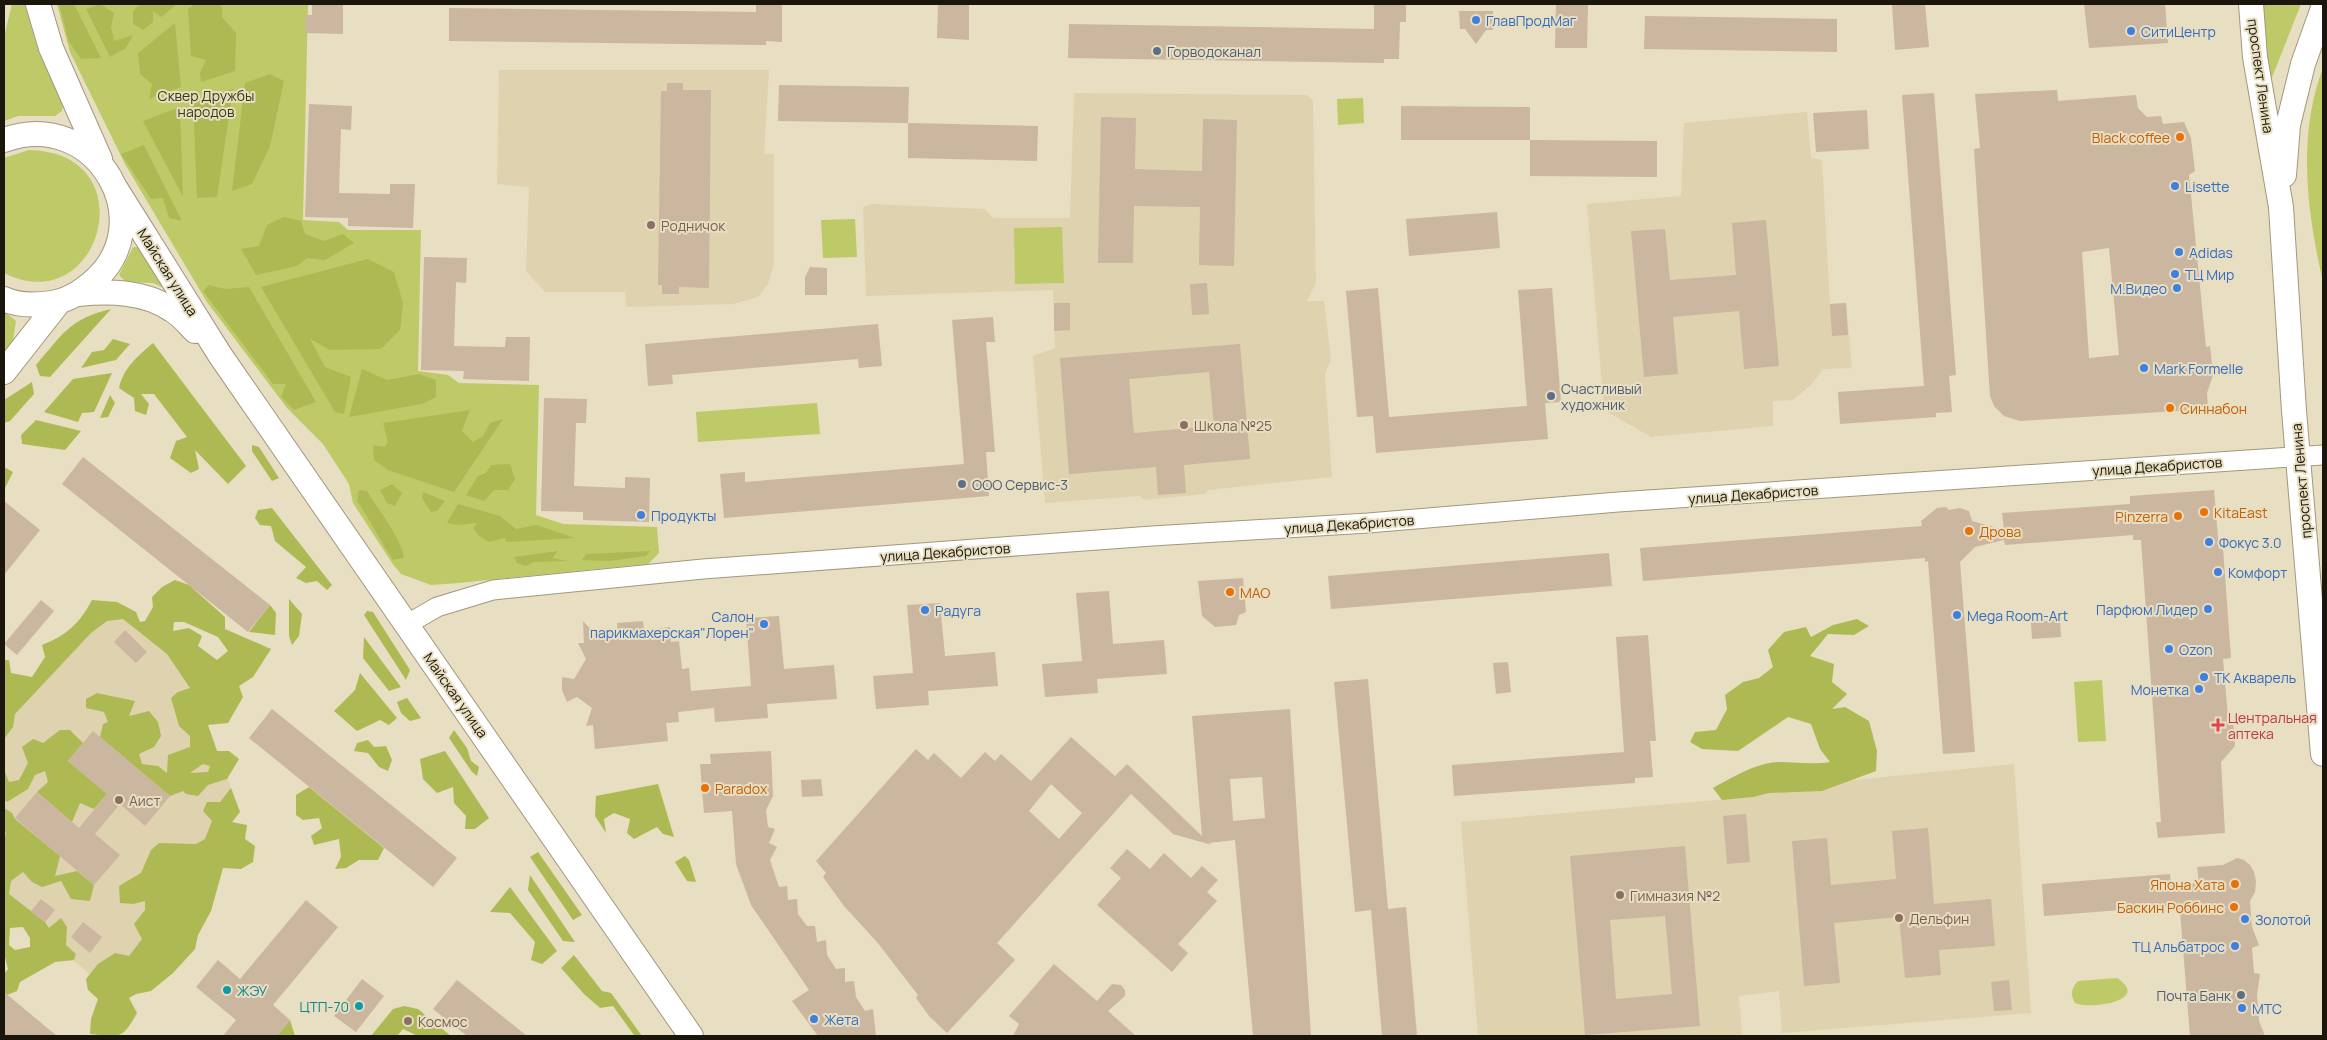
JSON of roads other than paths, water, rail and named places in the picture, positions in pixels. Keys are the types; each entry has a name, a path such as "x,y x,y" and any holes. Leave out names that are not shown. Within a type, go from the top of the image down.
{"main road":[{"path":"38,4 51,48 103,166"},
{"name":"проспект Ленина","path":"2252,4 2255,57 2280,207 2323,754"},
{"name":"проспект Ленина","path":"2280,207 2288,125 2303,64 2323,8"},
{"path":"4,140 18,135 42,133 65,138 86,149 103,166"},
{"name":"Майская улица","path":"103,166 220,355 691,1036"},
{"path":"4,372 69,298 97,279 112,259 120,237 121,212 116,189"},
{"name":"Майская улица","path":"4,298 33,305 106,291 148,299 172,309 220,355"}],"street":[{"name":"улица Декабристов","path":"406,625 437,608 493,590 683,571 1152,536 1368,523 1618,502 2323,455"}],"place":[{"name":"ГлавПродМаг","path":"1476,20"},
{"name":"СитиЦентр","path":"2131,31"},
{"name":"Горводоканал","path":"1157,51"},
{"name":"Black coffee","path":"2180,137"},
{"name":"Lisette","path":"2175,186"},
{"name":"Родничок","path":"651,225"},
{"name":"Adidas","path":"2179,252"},
{"name":"ТЦ Мир","path":"2175,274"},
{"name":"М.Видео","path":"2177,288"},
{"name":"Mark Formelle","path":"2144,368"},
{"name":"Счастливый художник","path":"1551,396"},
{"name":"Синнабон","path":"2170,408"},
{"name":"Школа №25","path":"1184,425"},
{"name":"ООО Сервис-3","path":"962,484"},
{"name":"KitaEast","path":"2204,512"},
{"name":"Продукты","path":"641,515"},
{"name":"Pinzerra","path":"2178,516"},
{"name":"Дрова","path":"1969,531"},
{"name":"Фокус 3.0","path":"2209,542"},
{"name":"Комфорт","path":"2218,572"},
{"name":"МАО","path":"1230,592"},
{"name":"Парфюм Лидер","path":"2208,609"},
{"name":"Радуга","path":"925,610"},
{"name":"Mega Room-Art","path":"1957,615"},
{"name":"Салон парикмахерская\"Лорен\"","path":"764,624"},
{"name":"Ozon","path":"2169,649"},
{"name":"ТК Акварель","path":"2204,677"},
{"name":"Монетка","path":"2199,689"},
{"name":"Центральная аптека","path":"2218,725"},
{"name":"Paradox","path":"705,788"},
{"name":"Аист","path":"119,800"},
{"name":"Япона Хата","path":"2235,884"},
{"name":"Гимназия №2","path":"1620,895"},
{"name":"Баскин Роббинс","path":"2234,907"},
{"name":"Дельфин","path":"1899,918"},
{"name":"Золотой","path":"2245,919"},
{"name":"ТЦ Альбатрос","path":"2235,946"},
{"name":"ЖЭУ","path":"227,990"},
{"name":"Почта Банк","path":"2241,995"},
{"name":"ЦТП-70","path":"359,1006"},
{"name":"МТС","path":"2242,1008"},
{"name":"Жета","path":"814,1019"},
{"name":"Космос","path":"408,1021"}],"park label":[{"name":"Сквер Дружбы народов","path":"206,104"}]}
